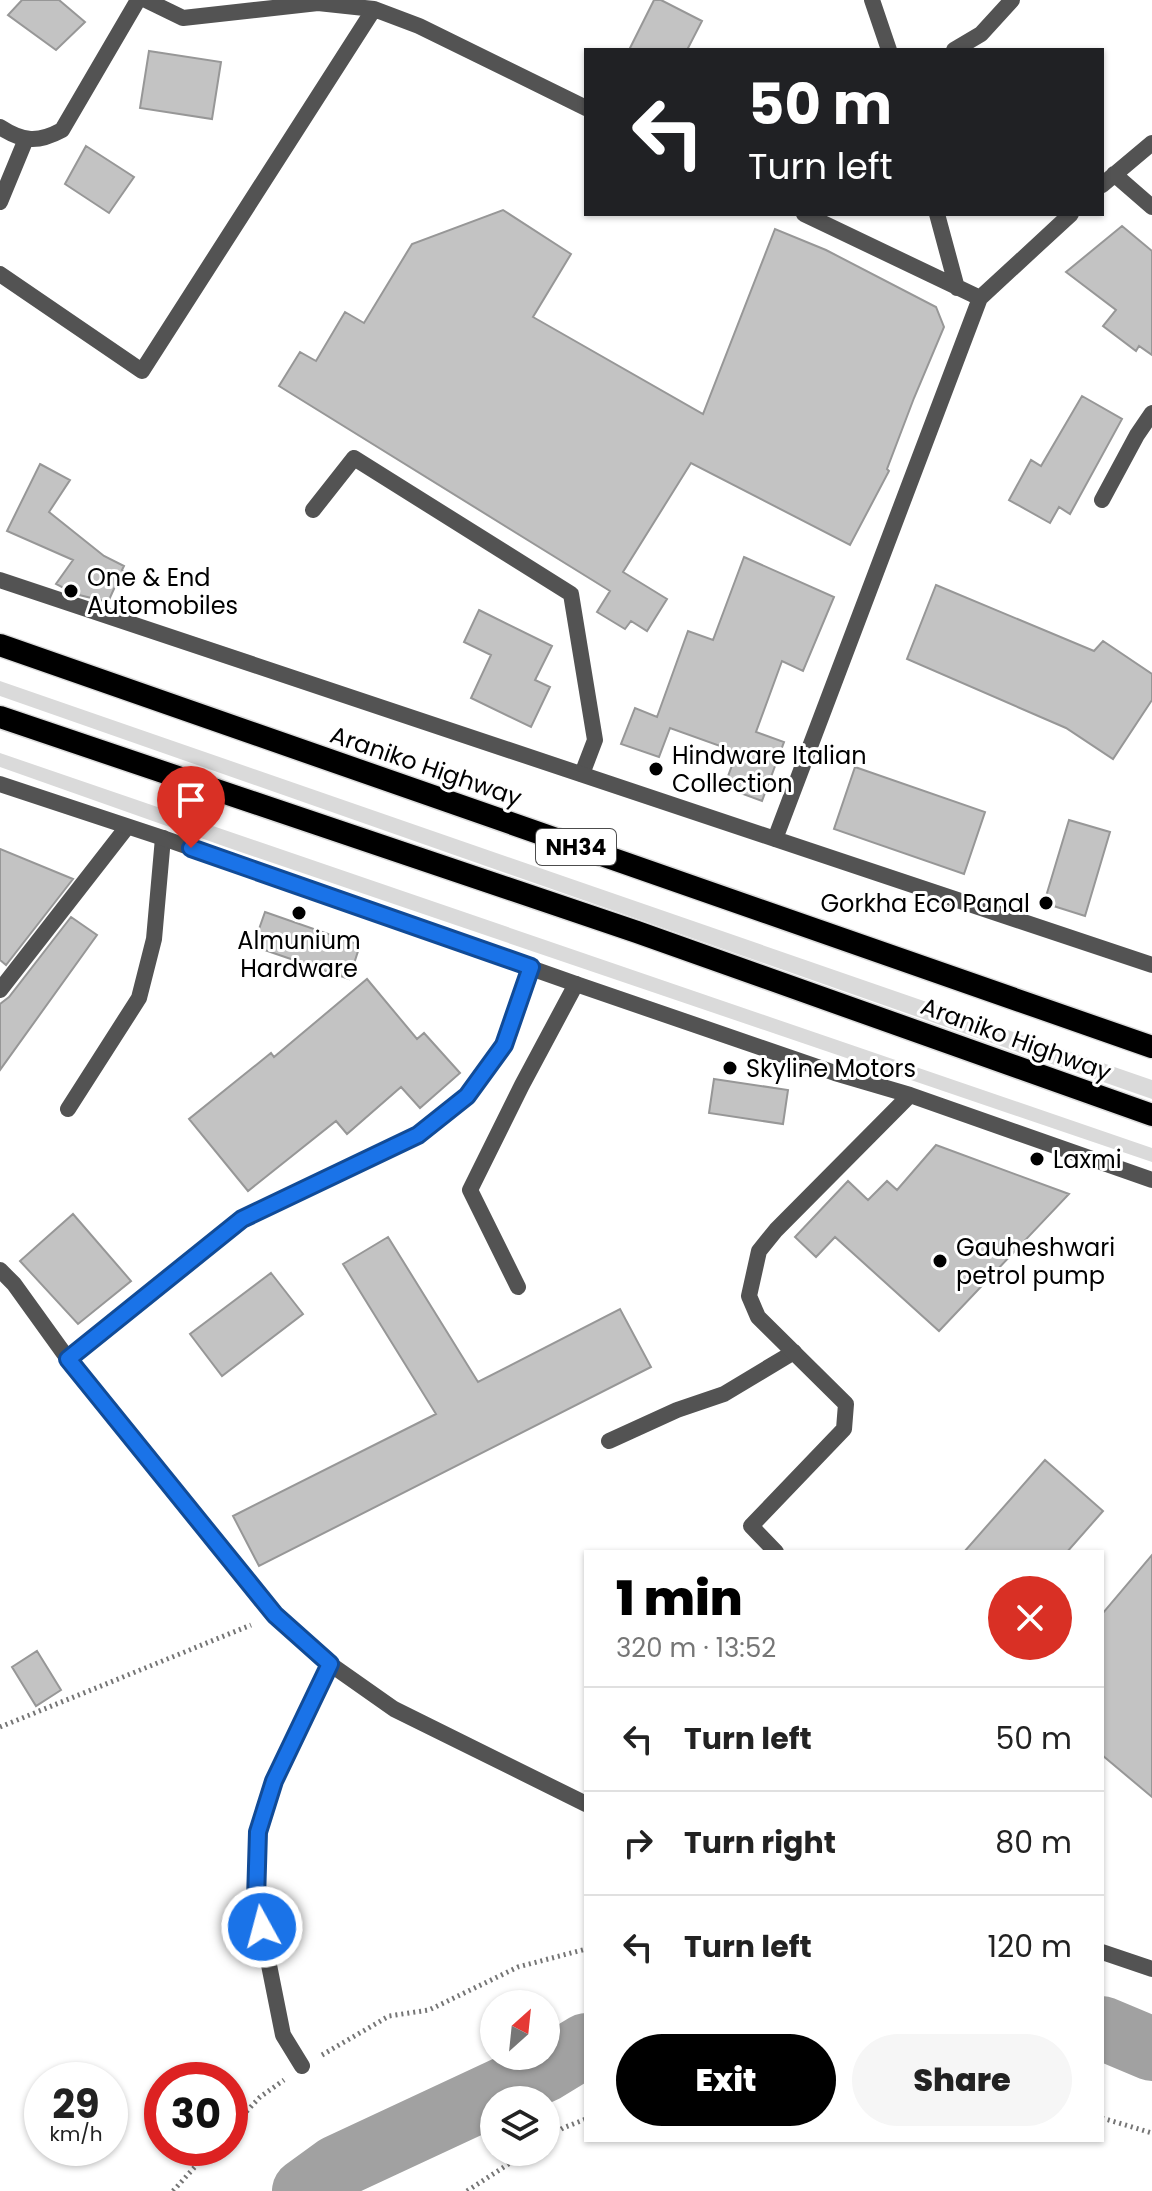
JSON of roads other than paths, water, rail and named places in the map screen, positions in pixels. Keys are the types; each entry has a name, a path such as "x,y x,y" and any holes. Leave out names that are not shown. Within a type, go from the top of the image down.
{"highway":[{"name":"Araniko Highway","path":"0,645 1152,1047"},
{"name":"Araniko Highway","path":"0,717 637,932 1152,1115"}],"street":[{"path":"0,127 26,139 46,139 62,130 138,0"},
{"path":"146,0 183,18 318,3 374,9 419,26 584,107"},
{"path":"957,48 981,34 1012,0"},
{"path":"871,1 888,48"},
{"path":"0,274 142,371 374,9"},
{"path":"0,202 26,139"},
{"path":"1152,143 1108,180 1152,207"},
{"path":"808,216 980,298"},
{"path":"938,216 957,288"},
{"path":"775,839 980,298 1069,216"},
{"path":"1102,500 1152,413"},
{"path":"313,510 354,458 571,594 595,740 582,774"},
{"path":"0,580 1152,965"},
{"path":"0,784 1152,1180"},
{"path":"0,990 127,827"},
{"path":"68,1109 139,998 154,939 163,838"},
{"path":"68,1359 242,1219 418,1135 467,1096 504,1045 531,967"},
{"path":"518,1287 470,1190 576,984"},
{"path":"774,1550 751,1526 844,1429 846,1404 758,1317 749,1296 759,1251 910,1095"},
{"path":"0,1270 275,1615 330,1664 394,1709 584,1799"},
{"path":"609,1441 677,1410 724,1394 794,1352"},
{"path":"302,2066 283,2035 256,1900 258,1832 274,1781 330,1664"},
{"path":"1104,1953 1152,1969"}],"waterway":[{"path":"1104,2029 1152,2049"},
{"path":"304,2191 337,2167 545,2070 584,2046"}],"place":[{"name":"One & End Automobiles","path":"71,591"},
{"name":"Hindware Italian Collection","path":"656,769"},
{"name":"Gorkha Eco Panal","path":"1046,903"},
{"name":"Almunium Hardware","path":"299,913"},
{"name":"Skyline Motors","path":"730,1068"},
{"name":"Laxmi","path":"1037,1159"},
{"name":"Gauheshwari petrol pump","path":"940,1261"}]}
